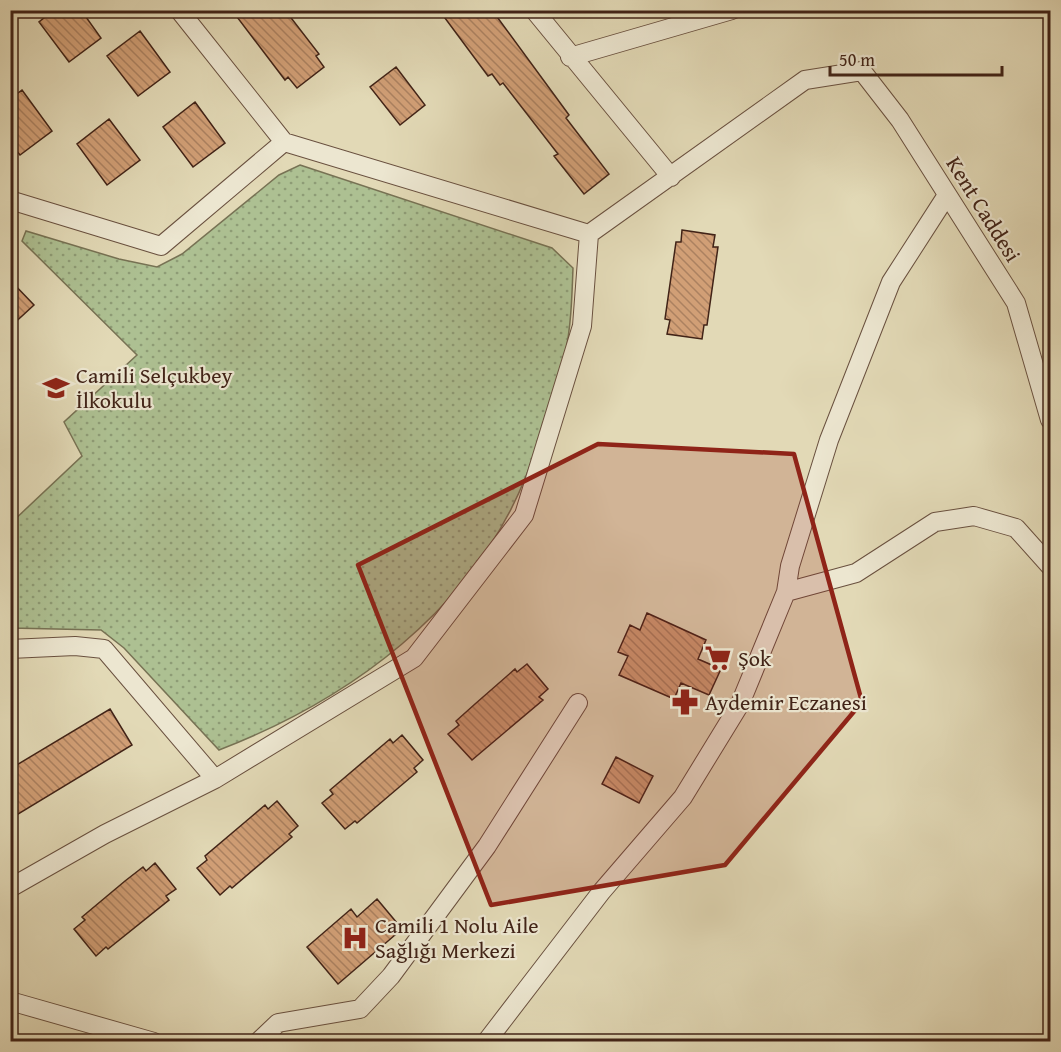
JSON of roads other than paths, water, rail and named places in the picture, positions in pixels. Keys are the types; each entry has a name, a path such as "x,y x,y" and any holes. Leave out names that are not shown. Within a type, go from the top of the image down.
{"street":[{"path":"180,10 284,142 589,234"},
{"path":"534,10 570,57 671,177 589,234"},
{"path":"570,57 732,10"},
{"name":"Kent Caddesi","path":"671,177 805,80 862,71 900,120 1016,303 1050,420"},
{"path":"10,200 161,246 284,142"},
{"path":"486,1041 602,891 683,797 740,704 786,592 790,566 829,440 891,282 947,195"},
{"path":"10,888 105,834 215,779 414,658 524,515 582,326 589,234"},
{"path":"786,592 856,573 935,522 974,516 1016,528 1050,566"},
{"path":"10,649 75,646 104,649 215,779"},
{"path":"258,1041 278,1023 360,1009 392,976 487,846 578,703"},
{"path":"10,1002 154,1041"}],"place":[{"name":"Camili Selçukbey İlkokulu","path":"56,388"},
{"name":"Şok","path":"718,658"},
{"name":"Aydemir Eczanesi","path":"685,702"},
{"name":"Camili 1 Nolu Aile Sağlığı Merkezi","path":"355,938"}]}
